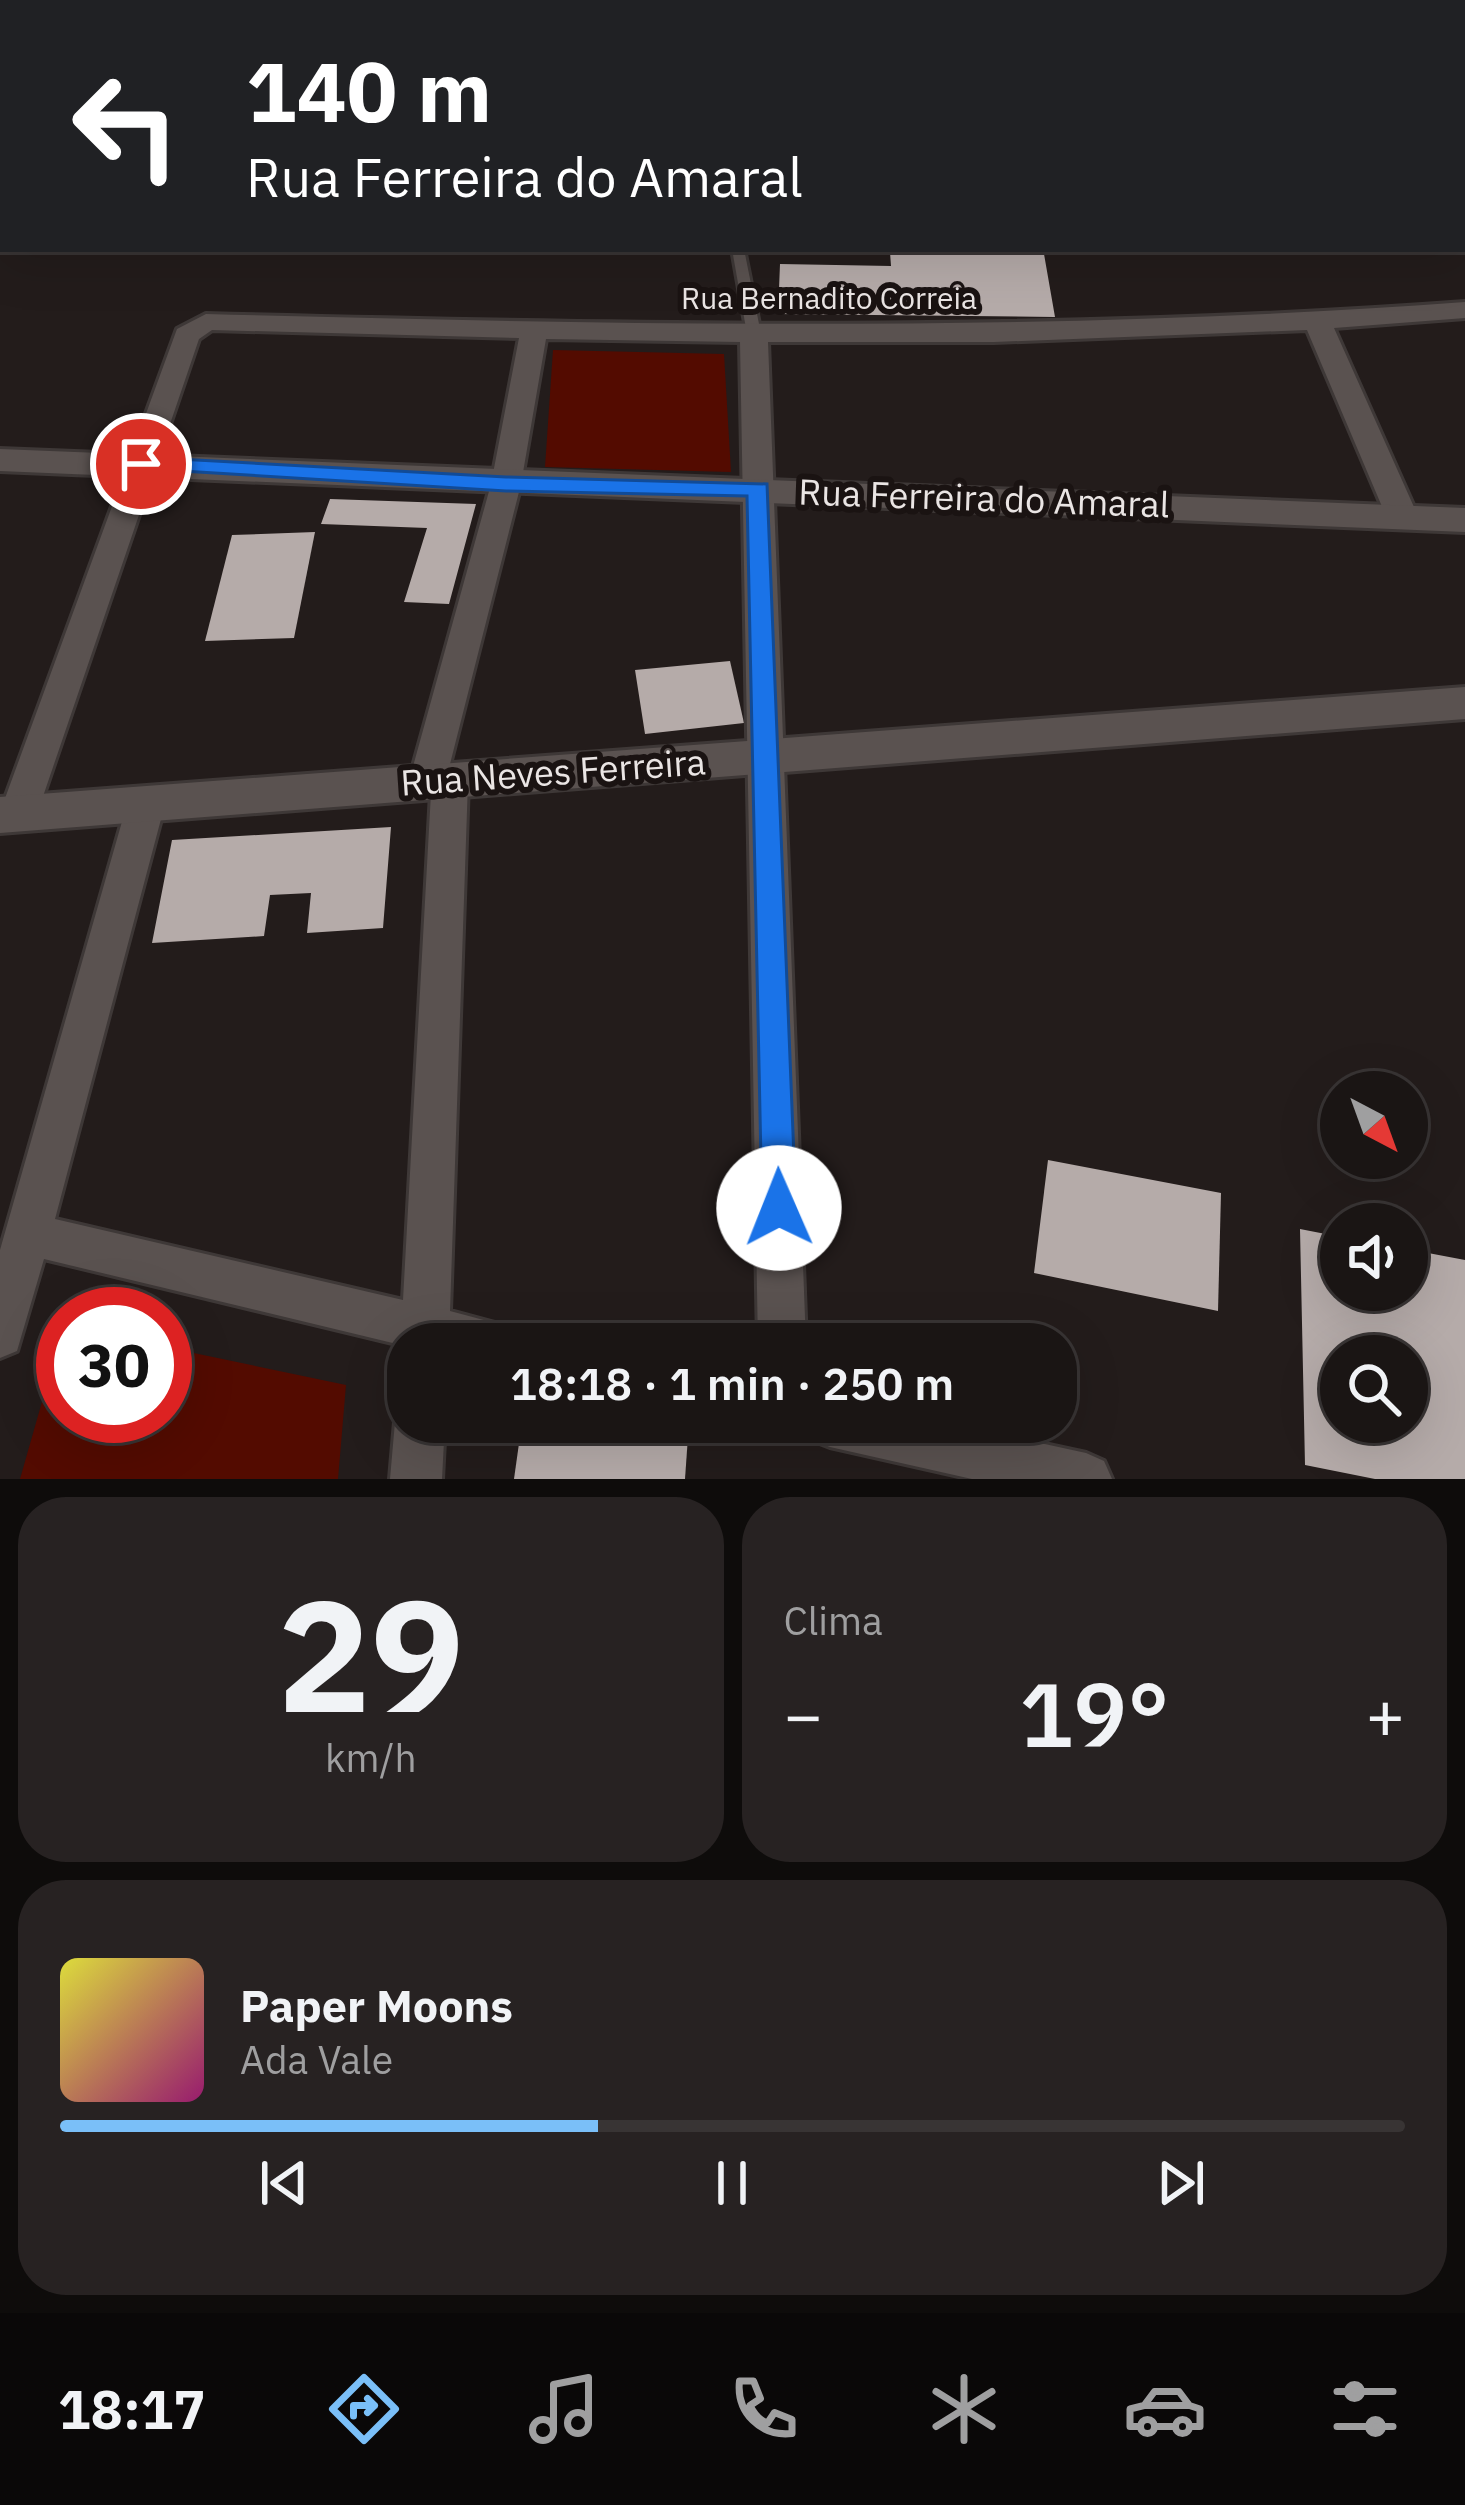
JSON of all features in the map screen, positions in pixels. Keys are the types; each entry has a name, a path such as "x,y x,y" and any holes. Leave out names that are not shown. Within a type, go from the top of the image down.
{"street":[{"name":"Rua Bernadito Correia","path":"141,464 193,327 206,322 754,334 1075,333 1318,324 1465,310"},
{"path":"1318,324 1402,516"},
{"path":"425,1323 438,781 506,484 534,331"},
{"path":"754,334 782,1323"},
{"name":"Rua Ferreira do Amaral","path":"0,460 1465,520"},
{"path":"9,815 141,464"},
{"name":"Rua Neves Ferreira","path":"9,815 1465,703"},
{"path":"0,1335 146,804"},
{"path":"29,1234 387,1326"},
{"path":"416,1479 419,1443"},
{"path":"925,1443 1087,1479"}],"lane":[{"path":"739,252 754,334"}],"shaded area":[{"path":"553,350 724,354 731,472 545,467"},
{"path":"192,1353 346,1385 338,1479 20,1479 36,1423 36,1443 192,1443"}],"building":[{"path":"890,252 1044,254 1055,317 778,314 780,264 891,266"},
{"path":"330,499 476,504 449,604 404,602 427,528 321,524"},
{"path":"315,532 294,638 205,641 232,535"},
{"path":"730,661 744,723 645,734 635,670"},
{"path":"391,827 383,928 307,933 311,893 270,895 264,936 152,943 172,840"},
{"path":"1048,1160 1221,1193 1218,1311 1034,1273"},
{"path":"1300,1229 1320,1233 1320,1311 1428,1311 1428,1253 1465,1260 1465,1479 1375,1479 1305,1465"},
{"path":"519,1443 688,1443 685,1479 514,1479"}],"route":[{"path":"141,464 506,484 759,489 779,1208"}]}
